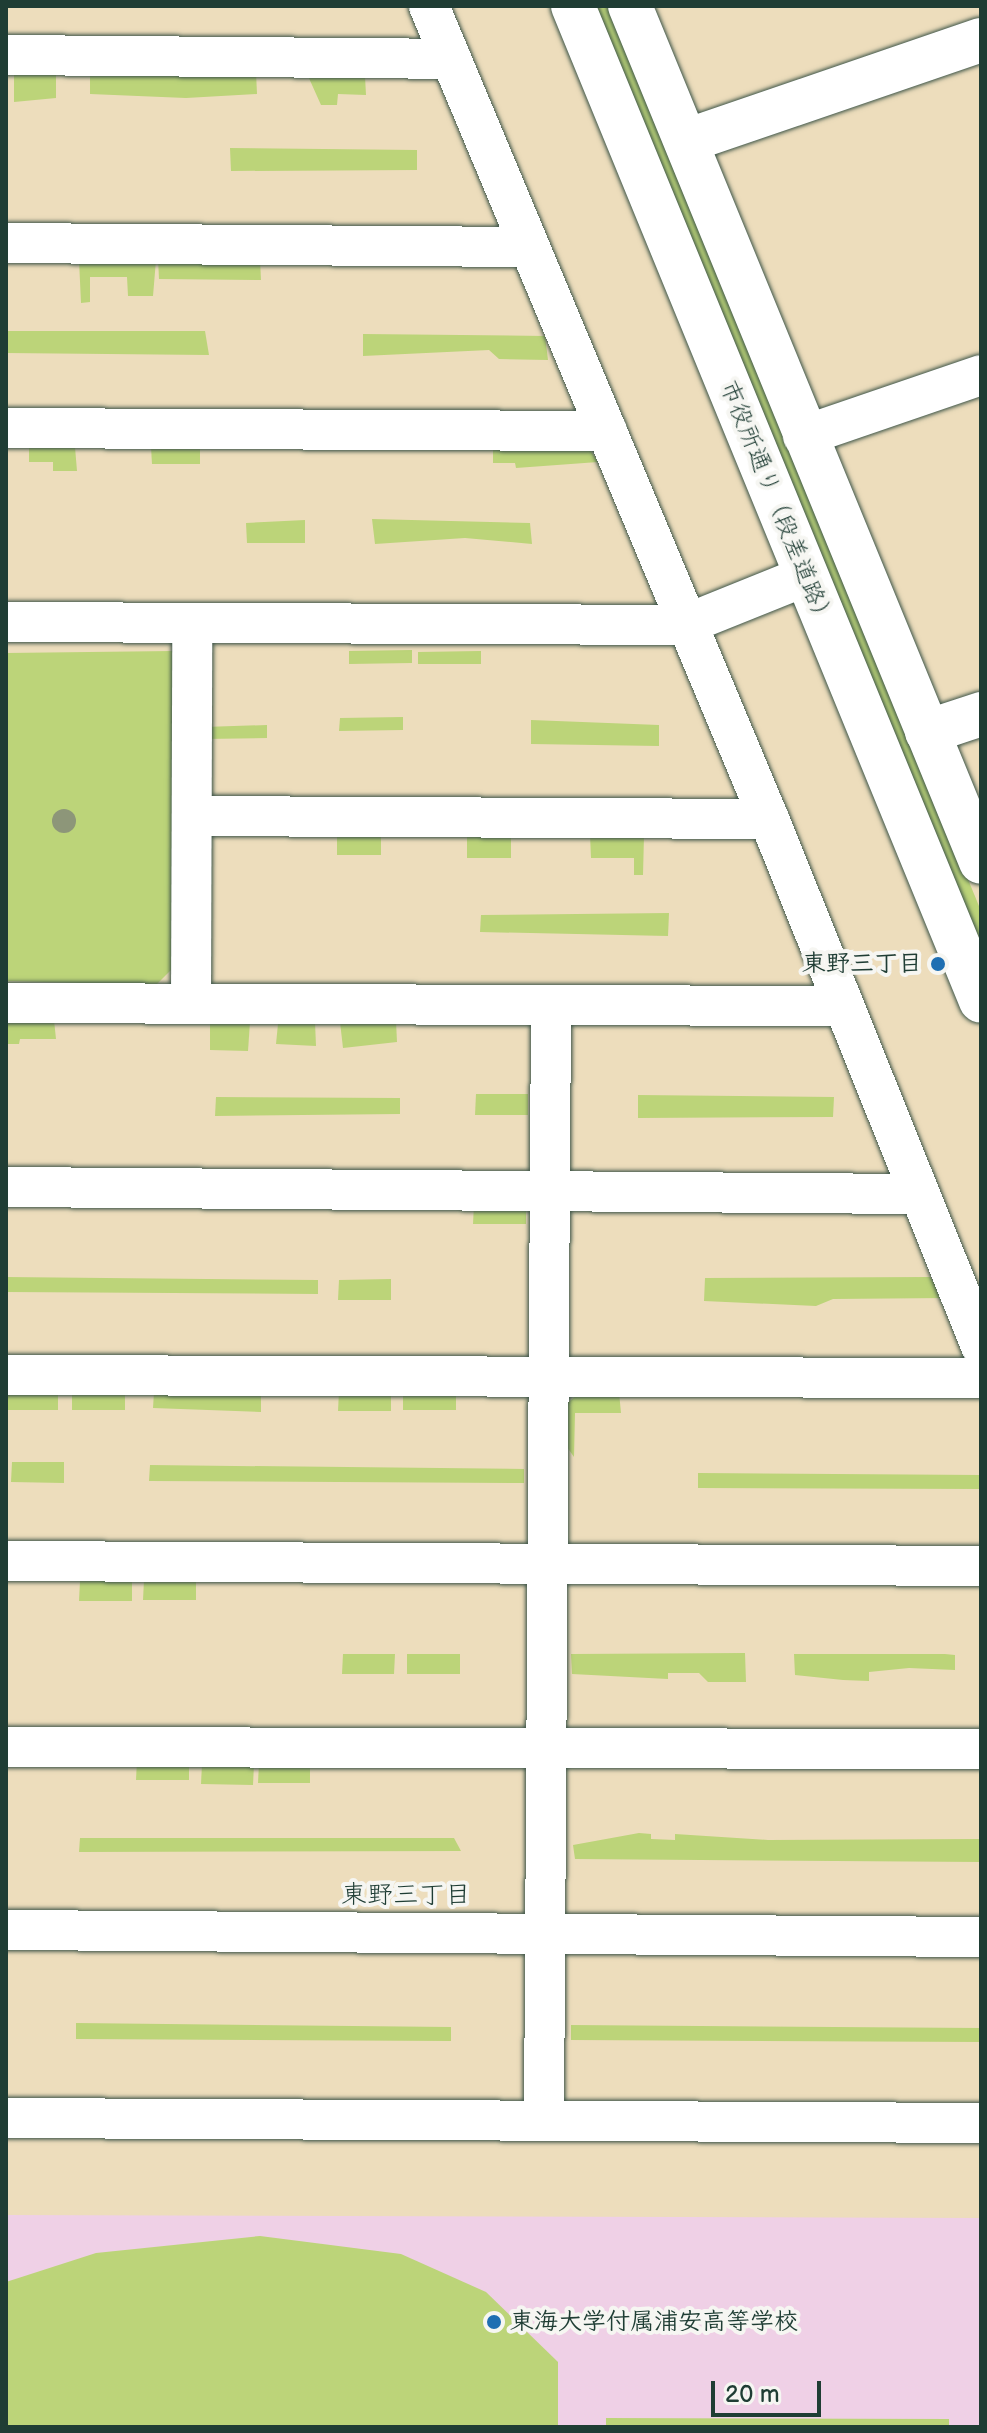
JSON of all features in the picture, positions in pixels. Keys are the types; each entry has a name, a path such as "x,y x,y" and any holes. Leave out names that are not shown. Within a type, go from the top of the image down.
{"street":[{"path":"429,6 607,431 684,625 769,819 841,1006 981,1346"},
{"name":"市役所通り（段差道路）","path":"573,6 981,1001"},
{"name":"市役所通り（段差道路）","path":"630,6 803,436 981,862"},
{"path":"686,141 981,40"},
{"path":"6,55 451,59"},
{"path":"6,243 529,247"},
{"path":"803,436 981,375"},
{"path":"6,428 607,431"},
{"path":"6,622 684,625 806,576"},
{"path":"191,1002 192,623"},
{"path":"927,732 981,714"},
{"path":"193,816 769,819"},
{"path":"6,1003 841,1006"},
{"path":"544,2121 551,1007"},
{"path":"6,1187 918,1194"},
{"path":"6,1375 981,1378"},
{"path":"6,1561 981,1566"},
{"path":"6,1747 981,1749"},
{"path":"6,1930 981,1937"},
{"path":"6,2118 981,2123"}],"shaded area":[{"name":"東海大学付属浦安高等学校","path":"6,2215 981,2218 981,2427 6,2427"}],"green space":[{"path":"594,6 610,6 981,911 981,949"},
{"path":"14,72 56,72 56,98 14,102"},
{"path":"256,72 257,94 186,98 90,94 90,75"},
{"path":"308,76 365,76 366,95 338,94 337,105 321,105"},
{"path":"230,148 417,150 417,170 231,171"},
{"path":"158,258 260,259 261,280 159,279"},
{"path":"79,260 156,260 153,296 128,296 127,277 90,277 90,302 81,303"},
{"path":"6,331 205,331 209,355 6,353"},
{"path":"363,334 545,336 548,360 499,359 489,350 363,356"},
{"path":"75,447 77,471 53,471 53,462 29,462 29,448"},
{"path":"151,447 200,447 200,464 152,464"},
{"path":"493,450 590,450 598,462 516,468 515,463 493,463"},
{"path":"372,519 530,523 532,544 465,538 375,544"},
{"path":"305,520 305,543 247,543 246,523"},
{"path":"412,650 412,663 349,664 349,651"},
{"path":"172,651 181,664 174,967 156,985 6,981 6,653"},
{"path":"481,651 481,664 418,664 418,652"},
{"path":"403,717 403,730 339,731 340,718"},
{"path":"531,720 659,725 659,746 531,744"},
{"path":"267,725 267,738 204,739 204,727"},
{"path":"337,833 381,834 381,855 337,855"},
{"path":"590,835 644,836 643,875 634,875 634,858 591,858"},
{"path":"467,836 511,836 511,858 467,858"},
{"path":"669,913 668,936 480,932 481,915"},
{"path":"6,1020 54,1020 56,1039 20,1039 19,1044 6,1044"},
{"path":"396,1021 397,1042 343,1048 340,1022"},
{"path":"250,1022 248,1051 210,1050 210,1023"},
{"path":"315,1022 316,1046 276,1044 278,1024"},
{"path":"476,1094 528,1094 528,1115 475,1115"},
{"path":"638,1095 834,1097 833,1117 638,1118"},
{"path":"216,1097 400,1098 400,1114 215,1116"},
{"path":"526,1203 526,1224 473,1224 474,1204"},
{"path":"6,1277 318,1280 318,1294 6,1292"},
{"path":"930,1277 946,1298 833,1299 816,1306 704,1301 705,1278"},
{"path":"391,1279 391,1300 338,1300 339,1280"},
{"path":"58,1389 58,1410 6,1410 6,1390"},
{"path":"72,1390 125,1390 125,1410 72,1410"},
{"path":"403,1390 456,1390 456,1410 403,1410"},
{"path":"339,1391 391,1391 391,1411 338,1411"},
{"path":"154,1392 261,1393 261,1412 153,1408"},
{"path":"619,1392 621,1413 575,1413 574,1457 567,1447 565,1405 577,1395"},
{"path":"12,1462 64,1462 64,1483 11,1482"},
{"path":"150,1465 524,1469 524,1483 149,1481"},
{"path":"698,1473 981,1475 981,1489 698,1488"},
{"path":"196,1579 196,1600 143,1600 144,1580"},
{"path":"80,1581 132,1581 132,1601 79,1601"},
{"path":"745,1653 746,1682 708,1682 699,1673 668,1673 668,1679 572,1674 571,1654"},
{"path":"343,1654 395,1654 394,1674 342,1674"},
{"path":"407,1654 460,1654 460,1674 407,1674"},
{"path":"794,1654 945,1654 955,1655 955,1670 909,1668 869,1672 869,1681 843,1680 795,1675"},
{"path":"189,1759 189,1780 136,1780 137,1760"},
{"path":"310,1762 310,1783 258,1783 259,1763"},
{"path":"202,1764 254,1764 253,1785 201,1784"},
{"path":"639,1833 651,1834 651,1839 675,1840 675,1834 768,1840 981,1839 981,1862 575,1859 573,1845"},
{"path":"80,1838 454,1838 461,1851 79,1852"},
{"path":"76,2023 451,2027 451,2041 76,2039"},
{"path":"571,2025 981,2028 981,2042 571,2040"},
{"path":"260,2236 401,2254 486,2292 558,2362 558,2427 6,2427 6,2282 96,2253"},
{"path":"606,2418 949,2419 949,2427 606,2427"}],"place":[{"name":"東野三丁目","path":"938,964"},
{"name":"東海大学付属浦安高等学校","path":"494,2322"}],"district":[{"name":"東野三丁目","path":"406,1896"}]}
